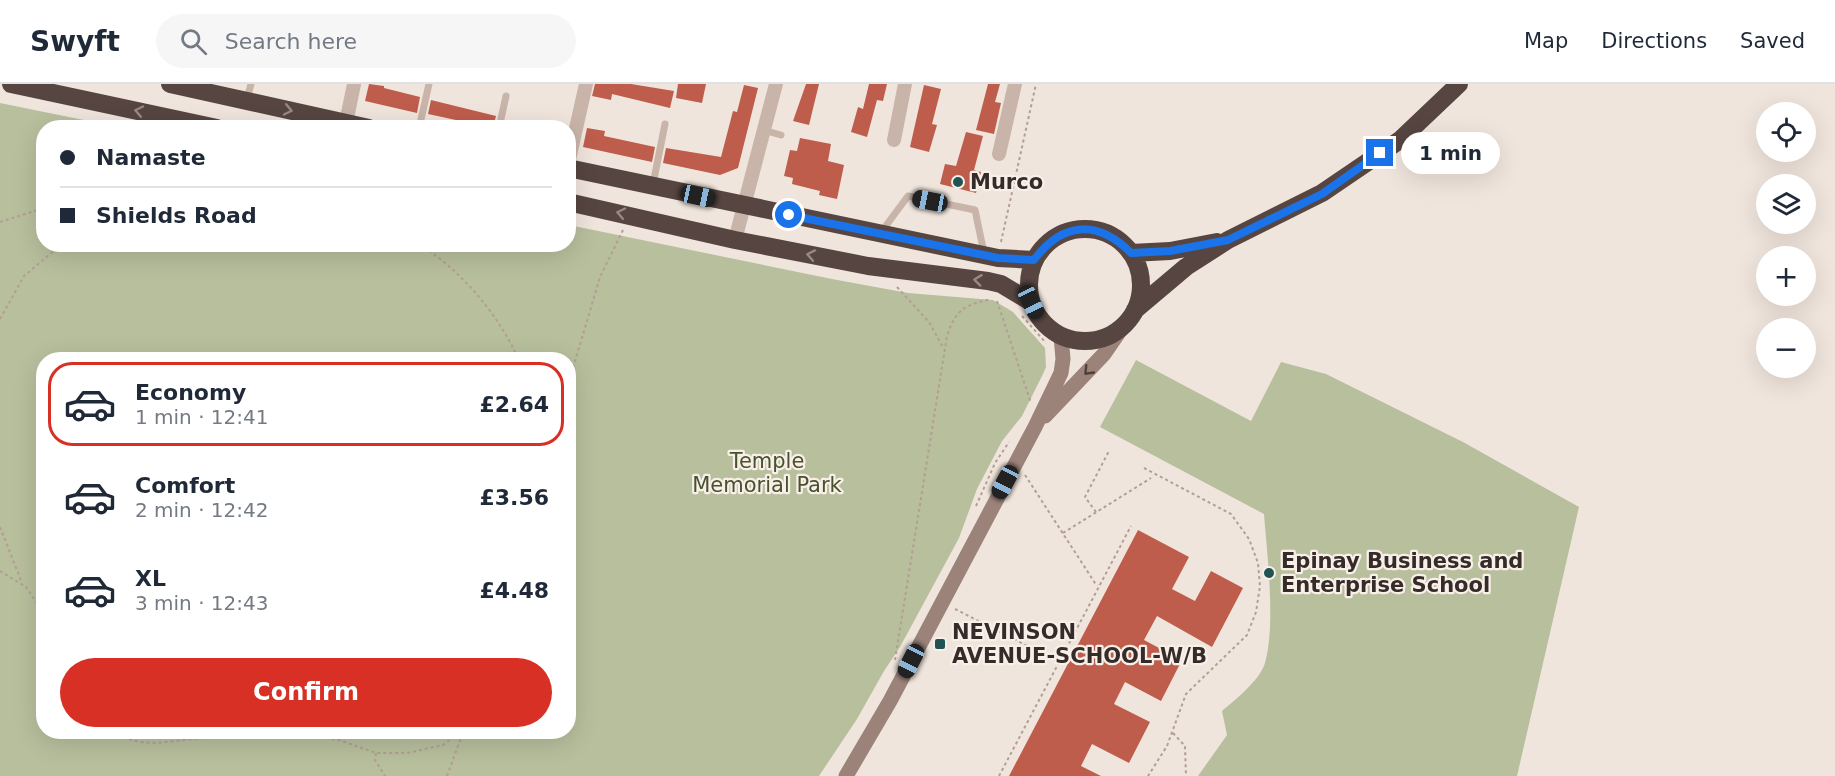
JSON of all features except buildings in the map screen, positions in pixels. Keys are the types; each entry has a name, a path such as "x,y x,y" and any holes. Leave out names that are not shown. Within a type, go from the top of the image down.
{"highway":[{"path":"11,84 180,120"},
{"path":"576,204 735,240 868,266 1001,284 1038,316 1048,327 1054,341 1094,340 1110,335 1124,325 1135,310 1186,267 1228,240 1322,194 1400,140 1459,84"},
{"path":"177,85 249,92 330,120"},
{"path":"576,168 991,257 1034,260"},
{"path":"1026,308 1034,260 1046,244 1062,234 1081,229 1100,231 1117,239 1131,253 1138,266 1141,280 1135,310"},
{"path":"1131,253 1170,251 1228,240"}],"street":[{"path":"346,120 354,84"},
{"path":"576,130 586,84"},
{"path":"735,240 776,84"},
{"path":"894,140 906,84"},
{"path":"999,154 1015,84"},
{"path":"1035,427 1104,354 1124,325"},
{"path":"846,776 885,710 1035,427 1061,373 1063,359 1054,341"}],"lane":[{"path":"421,120 429,84"},
{"path":"501,120 506,96"},
{"path":"652,186 665,124"},
{"path":"763,130 781,135"},
{"path":"880,234 908,196 975,210 991,257"}],"path":[{"path":"991,257 1036,84"},
{"path":"0,222 36,211"},
{"path":"576,358 600,277 626,226"},
{"path":"0,319 24,276 53,252"},
{"path":"432,252 470,285 500,327 514,352"},
{"path":"897,287 929,322 944,350"},
{"path":"995,297 1031,404 1036,394"},
{"path":"895,660 944,350 950,326 959,312 976,301 995,297 1001,300"},
{"path":"1026,308 1054,341"},
{"path":"1096,512 1085,497 1109,451"},
{"path":"1014,466 1023,471 1095,583 1100,585"},
{"path":"1144,468 1231,514 1249,539 1258,563 1259,595 1256,612 1247,635 1186,693 1167,746 1148,776"},
{"path":"1063,533 1151,478"},
{"path":"999,776 1131,526"},
{"path":"0,527 22,583 36,603"},
{"path":"0,571 22,583"},
{"path":"941,602 1059,662"},
{"path":"1172,732 1185,746 1185,776"},
{"path":"128,739 157,743 193,739"},
{"path":"335,739 376,753 407,753 443,745 451,739"},
{"path":"447,776 459,739"},
{"path":"376,753 375,760 385,776"}],"green space":[{"name":"Temple Memorial Park","path":"0,103 84,120 36,120 36,252 576,252 576,226 908,293 993,300 1013,312 1045,348 1046,367 1022,416 1002,441 977,489 959,538 900,647 857,719 819,776 0,776"},
{"path":"1136,360 1251,421 1281,362 1326,374 1463,442 1579,507 1517,776 1198,776 1227,735 1222,711 1253,683 1265,663 1270,629 1270,609 1264,514 1100,427"}],"place":[{"name":"Murco","path":"958,182"},
{"name":"Epinay Business and Enterprise School","path":"1269,573"},
{"name":"NEVINSON AVENUE-SCHOOL-W/B","path":"940,644"}],"route":[{"path":"789,215 998,258 1034,260 1046,244 1062,234 1081,229 1100,231 1117,239 1131,253 1170,251 1228,240 1322,194 1380,153"}]}
